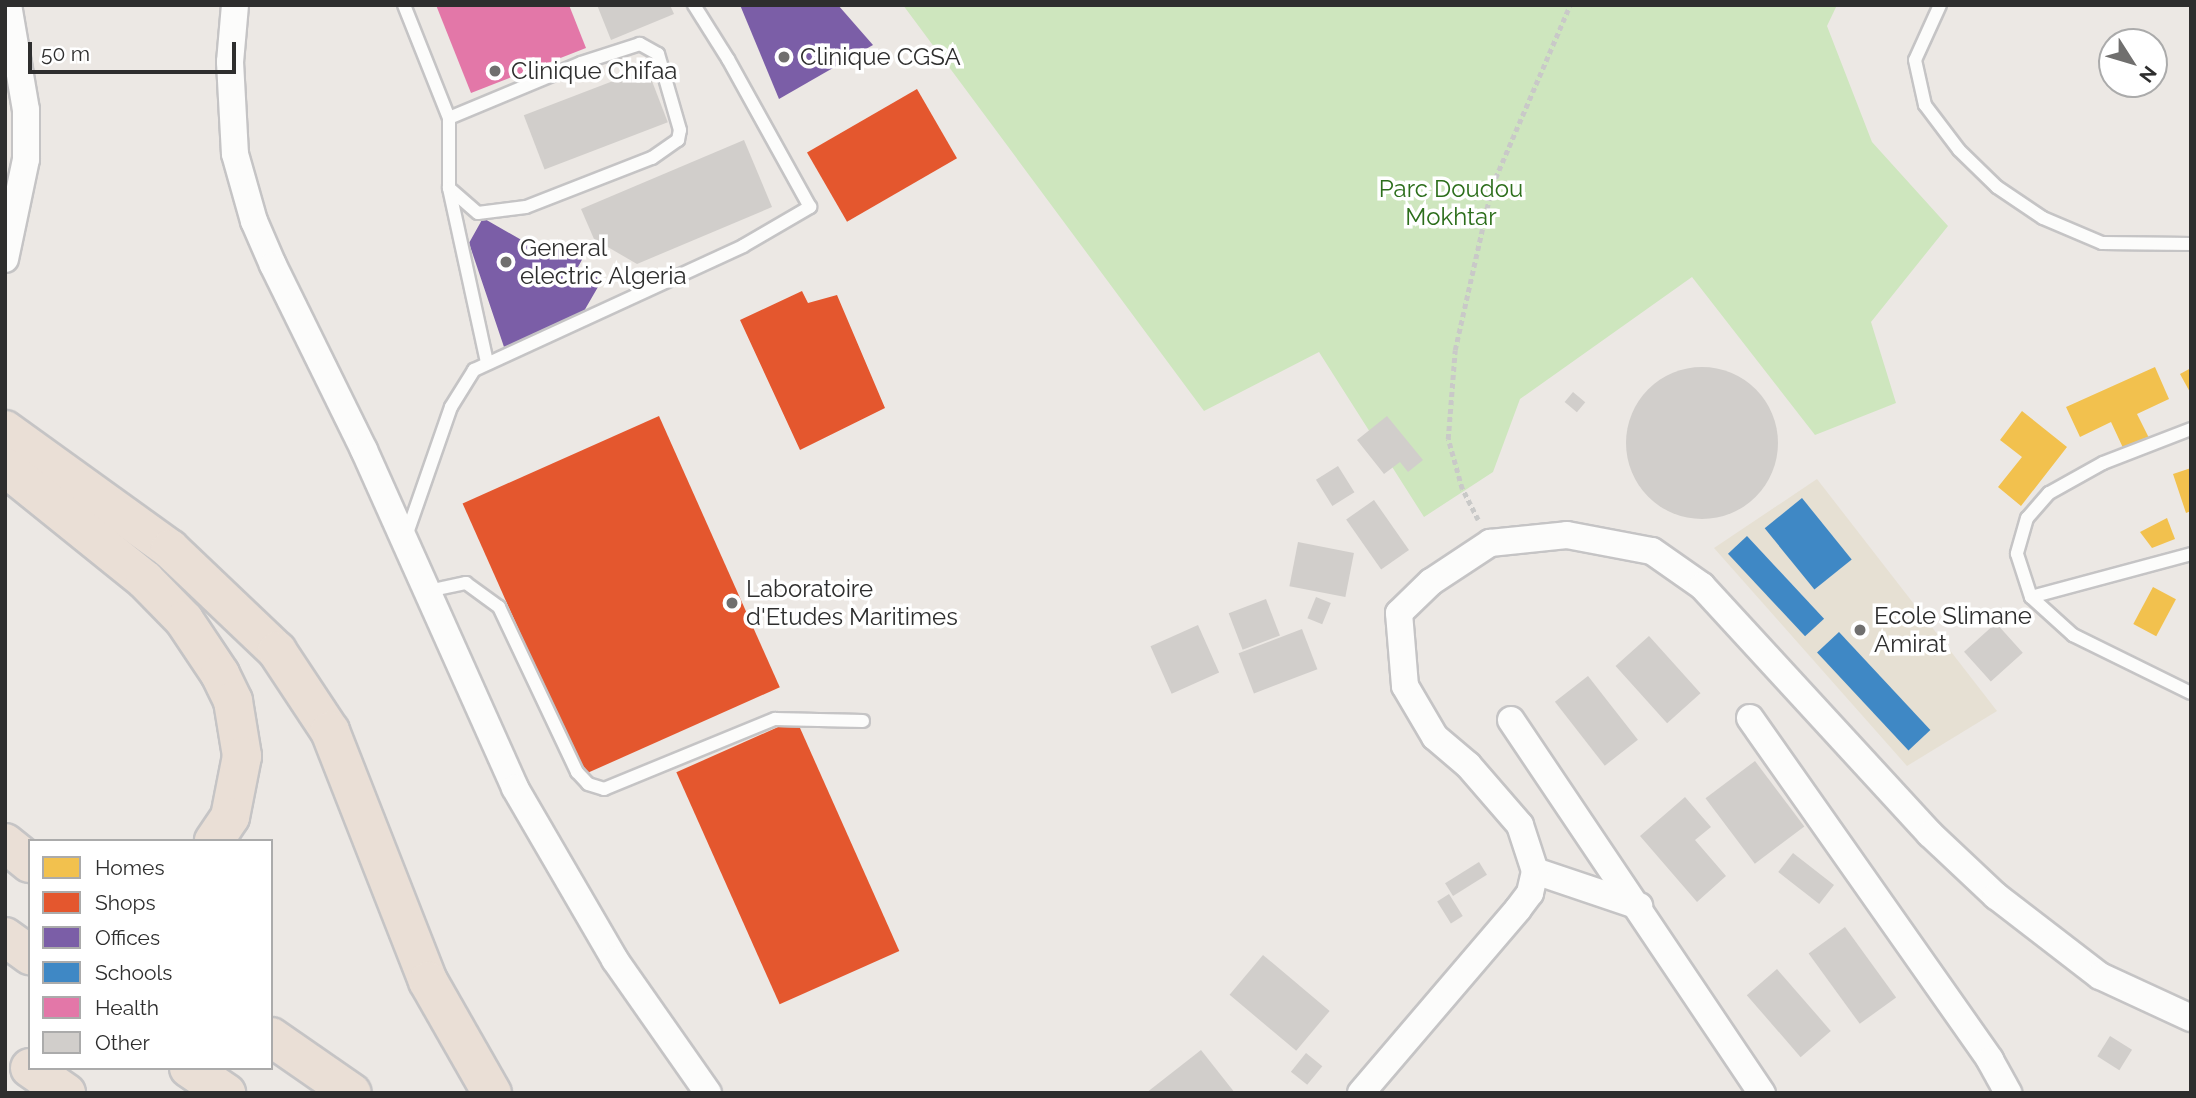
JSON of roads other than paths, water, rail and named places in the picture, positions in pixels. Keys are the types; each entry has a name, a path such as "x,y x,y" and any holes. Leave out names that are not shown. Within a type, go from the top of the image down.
{"highway":[{"path":"5,430 170,549 277,651 330,731 428,981 492,1093"},
{"path":"5,467 145,580 184,620 220,674 233,701 242,756 230,817 215,839"},
{"path":"5,829 28,839"},
{"path":"5,843 28,861"},
{"path":"5,937 28,954"},
{"path":"273,1038 352,1093"},
{"path":"5,1051 28,1067"},
{"path":"33,1070 66,1093"},
{"path":"192,1070 226,1093"}],"street":[{"path":"5,259 26,159 26,110 8,5"},
{"path":"235,5 231,115 246,197 273,265 405,540 515,788 615,960 708,1093"},
{"path":"1361,1093 1518,909 1530,892 1535,871 1520,825 1468,765 1435,737 1405,686 1399,647 1399,613 1431,582 1490,543 1567,535 1651,551 1672,564 1733,615 1930,834 1996,896 2099,976 2191,1018"},
{"path":"1750,718 1990,1060 2008,1093"},
{"path":"1511,720 1639,906 1762,1093"},
{"path":"1535,871 1639,906"}],"lane":[{"path":"404,5 449,118 449,188 487,363"},
{"path":"405,540 451,407 465,380 487,363 743,246 810,207 761,114 694,5"},
{"path":"1940,5 1915,60 1925,105 1959,150 1997,187 2043,218 2102,243 2191,244"},
{"path":"449,118 582,63 640,44 658,54 680,130 678,141 652,158 526,207 478,213 449,188"},
{"path":"2191,429 2103,463 2049,493 2027,518 2017,554 2031,597 2073,635 2191,693"},
{"path":"2031,597 2191,554"},
{"path":"428,590 466,583 499,607 577,772 596,787 604,789 775,719 863,721"}],"place":[{"name":"Clinique CGSA","path":"784,57"},
{"name":"Clinique Chifaa","path":"495,71"},
{"name":"General electric Algeria","path":"506,262"},
{"name":"Laboratoire d'Etudes Maritimes","path":"732,603"},
{"name":"Ecole Slimane Amirat","path":"1860,630"}],"park label":[{"name":"Parc Doudou Mokhtar","path":"1451,203"}]}
